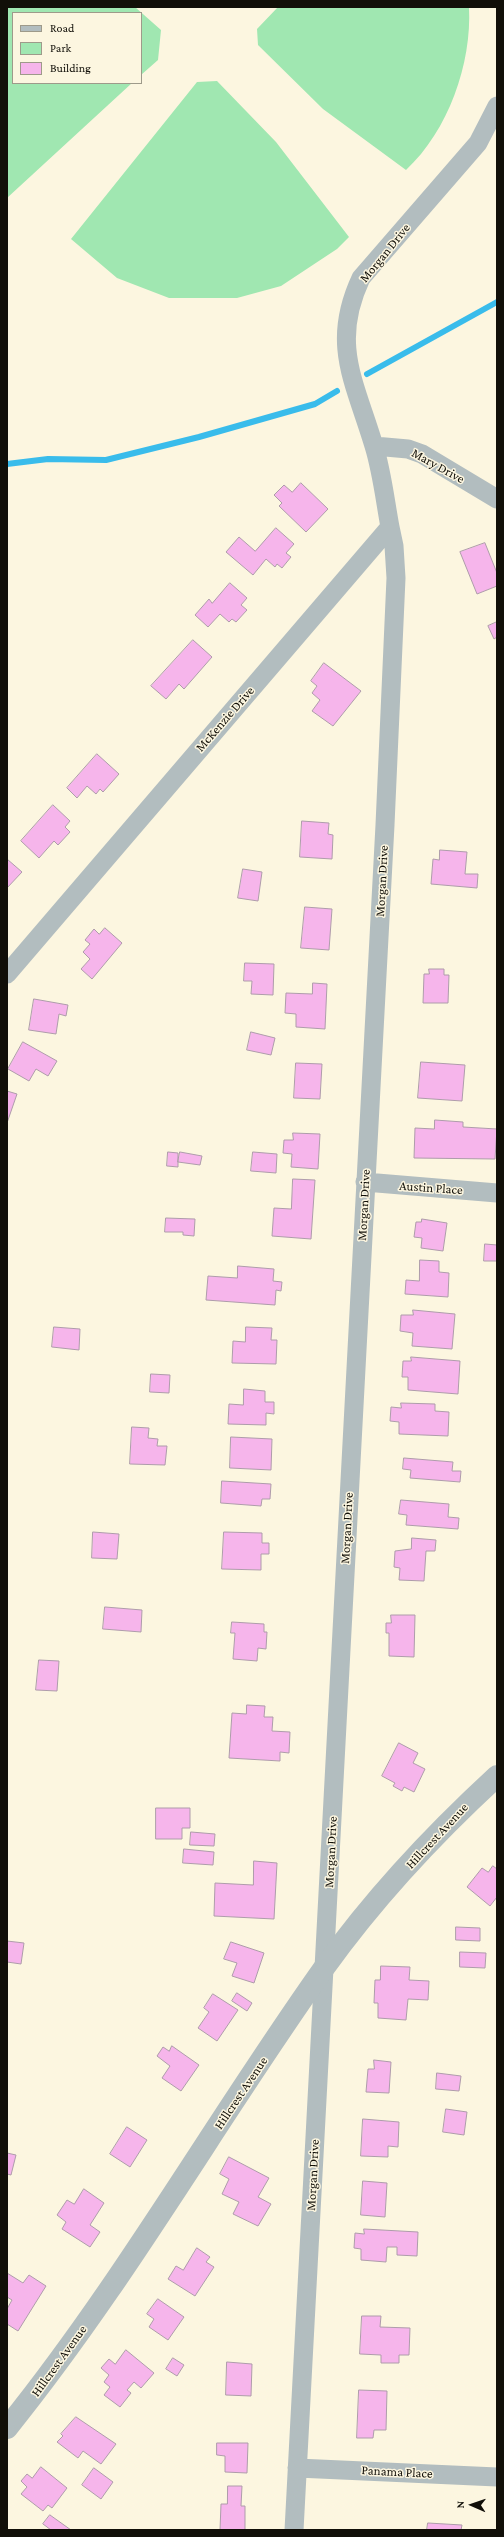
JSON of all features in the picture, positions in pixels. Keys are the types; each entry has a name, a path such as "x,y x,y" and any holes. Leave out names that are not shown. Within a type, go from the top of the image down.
{"street":[{"name":"Morgan Drive","path":"374,446 350,374 346,346 352,298 369,269 478,143 497,106"},
{"name":"Mary Drive","path":"374,446 392,446 422,454 497,500"},
{"path":"374,446 390,527"},
{"name":"Morgan Drive","path":"294,2530 325,1967 395,586 394,546 390,527"},
{"name":"McKenzie Drive","path":"7,974 390,527"},
{"name":"Austin Place","path":"365,1182 497,1193"},
{"name":"Hillcrest Avenue","path":"7,2428 53,2371 100,2303 325,1967 378,1901 447,1822 497,1776"},
{"name":"Panama Place","path":"297,2468 497,2477"}],"green space":[{"path":"7,7 135,7 141,12 12,12 12,84 131,84 7,198"},
{"path":"278,7 469,7 469,29 466,51 454,95 434,136 421,154 406,170 323,109 258,45 257,29"},
{"path":"142,13 161,30 158,60 142,74"},
{"path":"217,81 276,142 349,237 337,249 281,286 237,298 169,298 117,278 71,239 197,82"}],"building":[{"path":"301,483 328,509 306,532 279,506 282,503 274,495 284,485 292,492"},
{"path":"276,528 294,544 286,553 291,557 282,568 277,564 275,567 266,559 253,575 226,552 239,537 255,551"},
{"path":"485,543 497,573 497,586 477,594 460,552"},
{"path":"230,583 247,598 241,605 247,610 236,622 232,619 229,622 220,614 208,627 195,615 209,599 212,603"},
{"path":"497,622 497,637 494,639 488,626"},
{"path":"193,640 212,657 184,689 179,684 166,699 151,686"},
{"path":"324,663 361,691 333,726 312,711 320,700 312,693 317,686 311,681"},
{"path":"97,754 119,774 103,792 100,789 96,794 87,786 77,798 67,788"},
{"path":"53,805 70,821 65,827 70,832 58,845 54,841 39,858 21,841"},
{"path":"302,821 329,823 328,834 333,835 332,859 300,857"},
{"path":"440,850 467,852 465,874 478,874 477,888 431,884 433,859 439,860"},
{"path":"7,859 22,872 7,888"},
{"path":"243,869 262,872 258,901 238,898"},
{"path":"305,907 332,909 329,950 301,948"},
{"path":"105,928 122,943 92,979 81,969 90,959 83,952 90,944 85,940 94,929 99,934"},
{"path":"245,963 274,964 273,995 251,994 252,981 244,981"},
{"path":"429,969 444,969 444,975 449,975 448,1003 423,1003 424,974 429,974"},
{"path":"313,983 327,984 325,1029 296,1027 296,1014 285,1013 286,993 312,994"},
{"path":"34,999 68,1005 66,1016 59,1014 56,1034 29,1030"},
{"path":"251,1032 275,1038 271,1055 247,1050"},
{"path":"23,1042 57,1061 48,1076 36,1069 29,1081 8,1069"},
{"path":"421,1062 465,1065 462,1101 418,1098"},
{"path":"296,1063 322,1064 320,1099 294,1098"},
{"path":"7,1091 17,1094 7,1123"},
{"path":"435,1120 463,1122 463,1127 497,1129 495,1159 414,1158 415,1128 434,1129"},
{"path":"293,1133 320,1134 318,1169 291,1167 292,1154 283,1153 284,1140 293,1140"},
{"path":"168,1152 178,1153 178,1167 167,1166"},
{"path":"180,1152 202,1156 200,1165 178,1162"},
{"path":"253,1152 277,1154 276,1173 251,1171"},
{"path":"293,1179 315,1180 311,1239 272,1236 274,1208 291,1209"},
{"path":"166,1218 195,1219 194,1236 183,1235 183,1232 165,1232"},
{"path":"422,1219 447,1223 443,1251 421,1248 422,1238 414,1237 416,1222 421,1222"},
{"path":"485,1244 497,1245 497,1261 484,1261"},
{"path":"420,1260 439,1261 439,1272 449,1273 448,1297 405,1294 406,1280 419,1281"},
{"path":"238,1266 274,1269 273,1281 282,1282 281,1291 276,1290 275,1305 206,1300 208,1276 237,1278"},
{"path":"413,1310 455,1314 452,1349 412,1346 413,1333 400,1331 401,1315 413,1315"},
{"path":"54,1327 80,1329 79,1350 52,1347"},
{"path":"246,1327 272,1328 271,1340 277,1340 276,1364 232,1363 233,1341 245,1342"},
{"path":"411,1357 460,1361 458,1394 408,1390 408,1377 402,1377 403,1361 411,1361"},
{"path":"151,1374 170,1375 169,1393 150,1392"},
{"path":"244,1389 265,1391 265,1402 274,1402 274,1414 266,1413 266,1425 228,1424 229,1404 243,1405"},
{"path":"401,1403 435,1404 435,1411 449,1412 448,1436 399,1434 399,1422 390,1421 391,1407 401,1408"},
{"path":"132,1427 149,1428 148,1438 158,1439 157,1446 167,1446 165,1465 130,1464"},
{"path":"231,1437 272,1439 271,1470 230,1468"},
{"path":"404,1458 453,1462 452,1471 461,1471 460,1482 410,1478 411,1470 403,1469"},
{"path":"222,1481 271,1484 270,1499 262,1499 261,1506 221,1503"},
{"path":"401,1500 449,1504 448,1517 459,1518 458,1529 406,1525 407,1515 399,1514"},
{"path":"93,1532 119,1534 117,1559 92,1558"},
{"path":"224,1532 262,1533 262,1543 269,1543 269,1554 261,1554 261,1570 222,1569"},
{"path":"412,1538 436,1540 435,1551 426,1551 424,1581 399,1580 400,1568 394,1567 395,1551 411,1549"},
{"path":"105,1607 142,1610 141,1632 103,1629"},
{"path":"391,1615 415,1615 414,1657 389,1656 389,1633 386,1633 386,1623 391,1623"},
{"path":"232,1622 264,1624 264,1632 267,1632 266,1649 258,1648 257,1661 233,1659 235,1633 231,1633"},
{"path":"39,1660 59,1661 57,1691 36,1690"},
{"path":"247,1705 265,1706 264,1717 273,1717 272,1731 290,1732 289,1753 280,1752 280,1761 229,1758 232,1713 246,1714"},
{"path":"399,1743 418,1753 413,1763 425,1769 414,1792 404,1787 402,1791 393,1786 395,1783 382,1776"},
{"path":"156,1808 190,1808 190,1828 182,1828 182,1839 156,1839"},
{"path":"191,1832 215,1834 214,1846 190,1845"},
{"path":"184,1849 214,1852 213,1865 183,1863"},
{"path":"254,1861 277,1863 274,1919 214,1916 215,1883 253,1885"},
{"path":"493,1866 497,1869 497,1897 490,1906 467,1887 482,1868 488,1872"},
{"path":"456,1927 480,1928 480,1941 456,1940"},
{"path":"7,1941 24,1943 21,1964 7,1962"},
{"path":"231,1942 264,1953 254,1983 232,1976 237,1963 224,1959"},
{"path":"460,1952 486,1953 485,1968 460,1967"},
{"path":"381,1966 410,1967 409,1980 429,1981 428,2000 408,1999 406,2020 378,2018 378,2003 374,2003 375,1980 380,1980"},
{"path":"237,1993 252,2003 247,2011 232,2001"},
{"path":"213,1994 238,2010 217,2041 198,2028 209,2012 204,2008"},
{"path":"172,2046 199,2065 181,2091 162,2078 170,2066 157,2056 163,2047 169,2051"},
{"path":"374,2060 391,2062 389,2093 366,2092 368,2069 374,2069"},
{"path":"437,2073 461,2076 459,2091 436,2089"},
{"path":"446,2109 467,2112 464,2135 443,2132"},
{"path":"363,2119 399,2122 398,2147 388,2146 388,2157 361,2156"},
{"path":"127,2127 147,2140 130,2167 110,2154"},
{"path":"7,2153 16,2155 11,2175 7,2174"},
{"path":"229,2157 269,2178 258,2197 271,2204 258,2226 233,2214 239,2202 222,2194 229,2179 220,2174"},
{"path":"363,2181 387,2183 385,2217 361,2215"},
{"path":"84,2189 104,2203 90,2225 100,2232 90,2247 62,2229 66,2222 57,2215 67,2200 74,2204"},
{"path":"364,2229 418,2232 417,2256 397,2255 397,2247 387,2247 386,2262 361,2260 361,2249 354,2248 355,2233 364,2234"},
{"path":"197,2248 210,2257 206,2262 214,2267 195,2296 168,2279 176,2266 183,2270"},
{"path":"7,2273 23,2283 29,2275 46,2286 18,2331 7,2324 7,2309 12,2300 7,2297"},
{"path":"158,2299 184,2317 168,2340 149,2327 154,2319 147,2314"},
{"path":"362,2316 381,2316 380,2327 410,2328 409,2355 399,2355 399,2363 381,2363 381,2355 360,2354"},
{"path":"126,2350 154,2373 141,2388 134,2382 127,2390 131,2393 120,2407 104,2395 110,2387 104,2382 109,2375 101,2368 109,2359 115,2364"},
{"path":"173,2358 184,2365 177,2376 166,2369"},
{"path":"227,2362 252,2364 251,2396 226,2395"},
{"path":"359,2390 387,2391 386,2430 374,2430 373,2438 357,2438"},
{"path":"76,2417 116,2444 101,2464 83,2451 78,2458 57,2442 63,2436 61,2434"},
{"path":"217,2443 248,2443 247,2473 225,2472 225,2456 217,2455"},
{"path":"41,2467 67,2488 52,2508 48,2505 43,2511 21,2494 27,2487 21,2481 27,2474 32,2478"},
{"path":"94,2468 113,2482 101,2499 82,2485"},
{"path":"228,2486 242,2486 241,2506 245,2506 245,2530 220,2530 221,2504 227,2504"},
{"path":"50,2515 71,2530 51,2530 43,2524"},
{"path":"428,2523 462,2525 461,2530 427,2530"}],"waterway":[{"path":"367,374 497,302"},
{"path":"7,464 48,459 106,460 199,437 315,404 337,391"}]}
